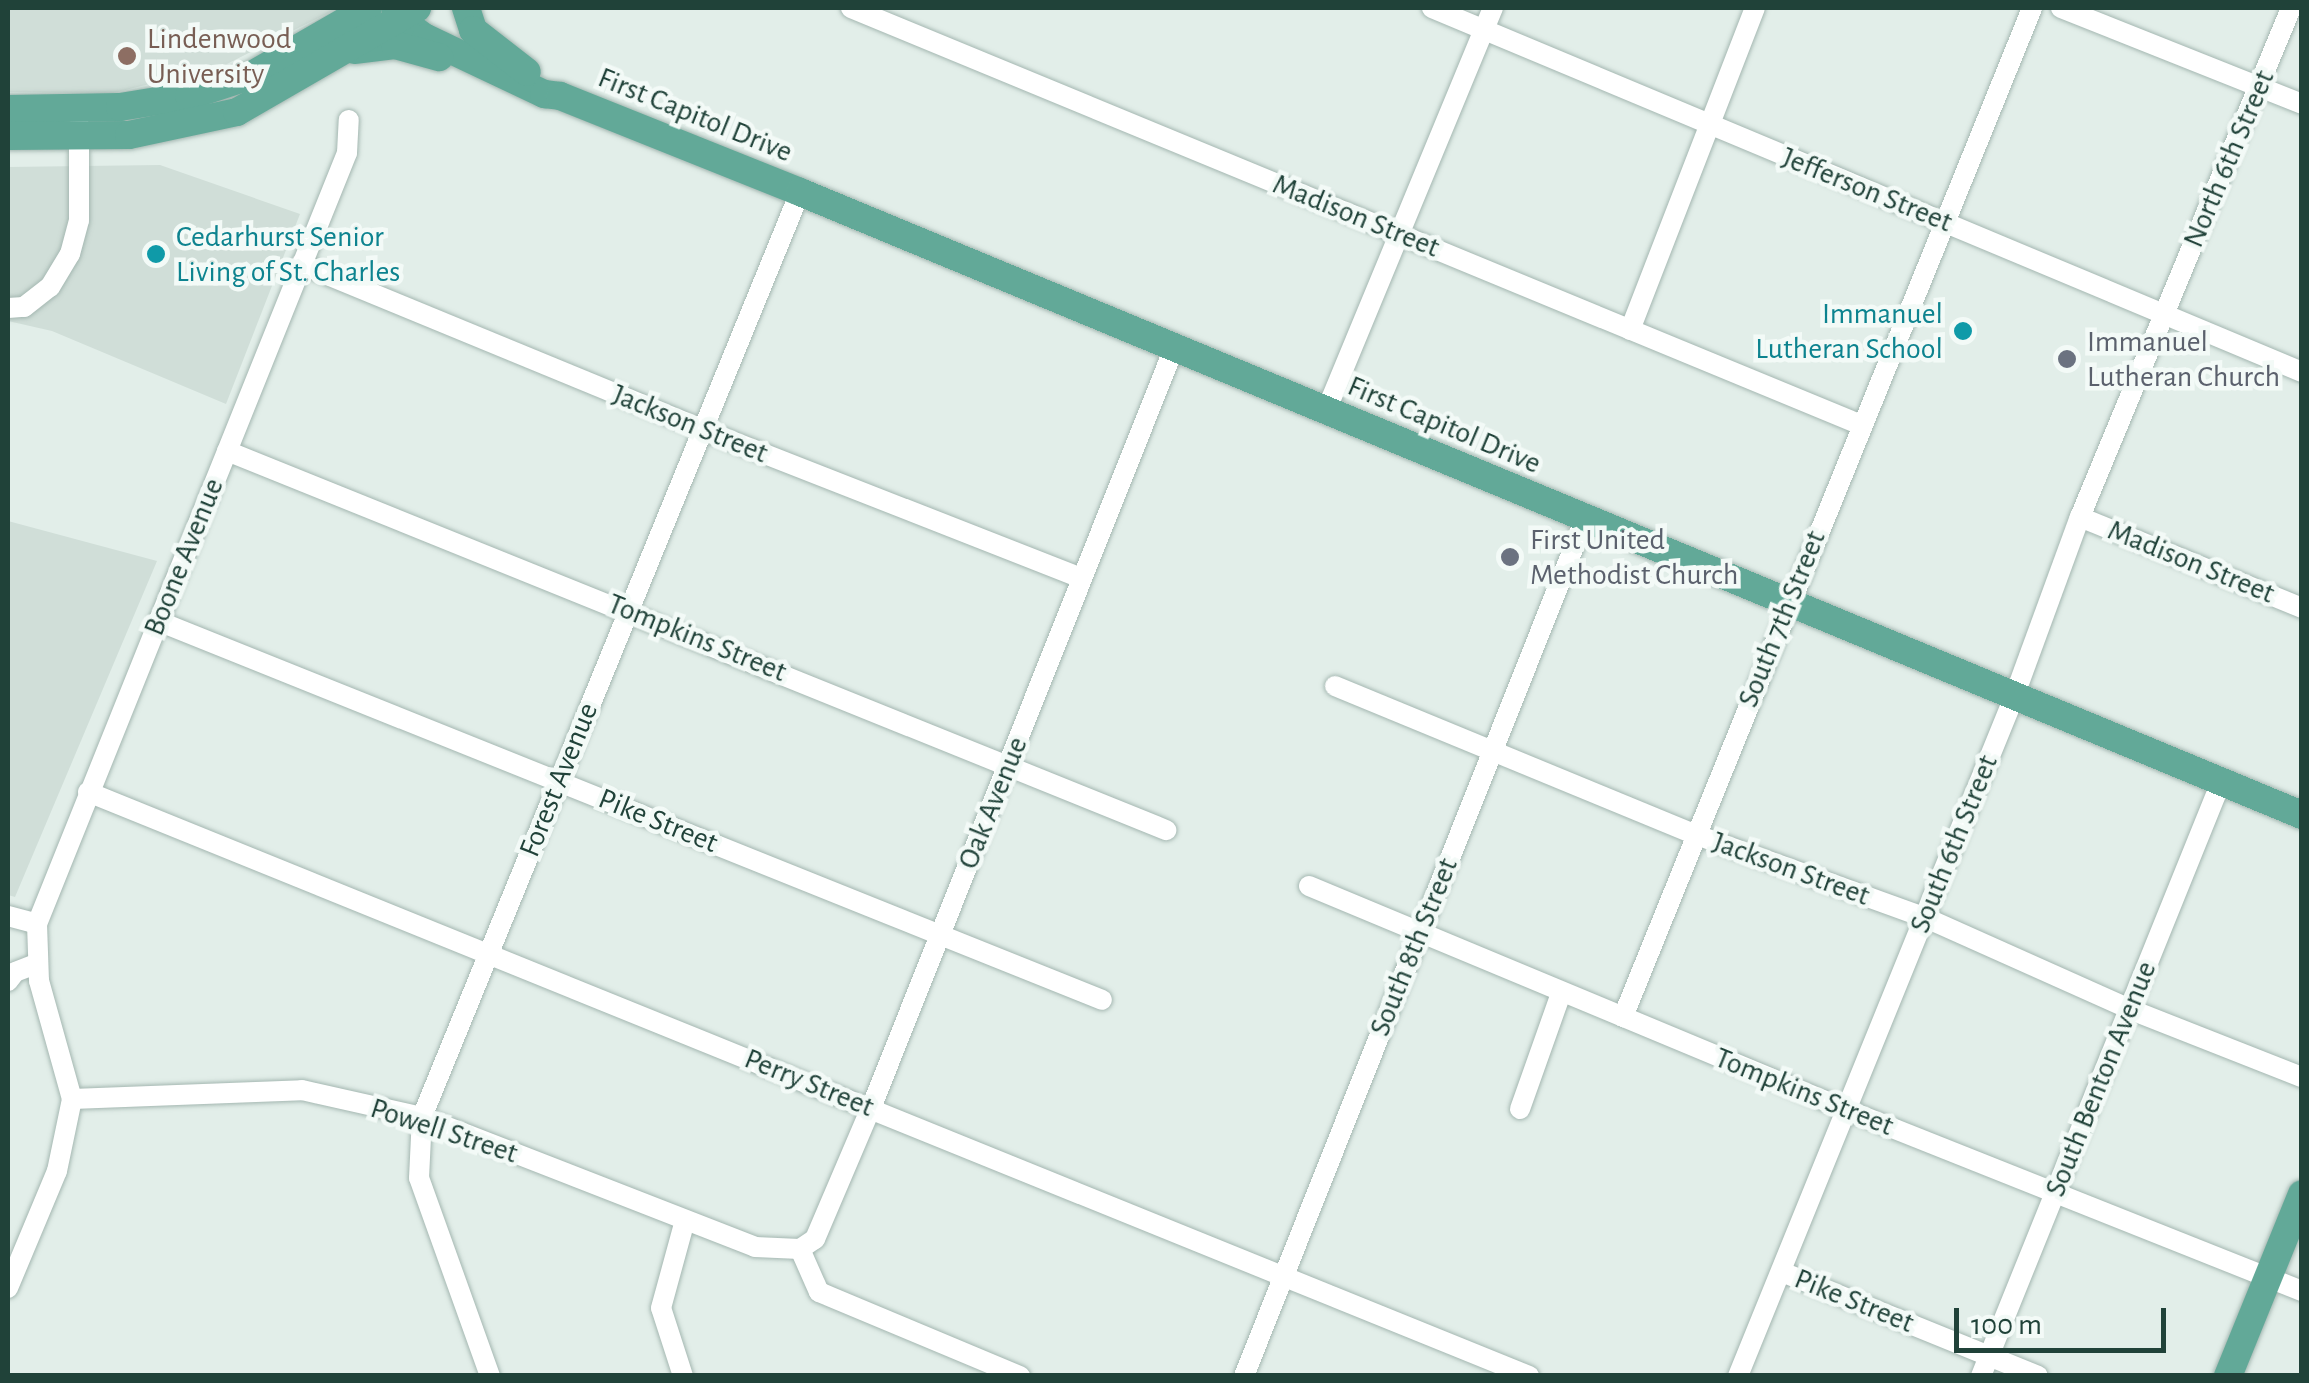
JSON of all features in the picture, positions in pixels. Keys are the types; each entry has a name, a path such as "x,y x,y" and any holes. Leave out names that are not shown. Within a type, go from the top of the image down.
{"main road":[{"name":"First Capitol Drive","path":"8,109 138,104 226,86 368,8"},
{"path":"466,8 473,30 544,87"},
{"name":"First Capitol Drive","path":"8,136 78,138 147,132 237,112 331,30 409,10 544,87 2302,815"},
{"path":"331,30 415,49 517,91 544,87"},
{"path":"2228,1376 2302,1194"}],"street":[{"name":"Madison Street","path":"851,8 1861,426"},
{"name":"Jefferson Street","path":"1432,8 1707,126 2164,310 2302,372"},
{"path":"1326,411 1402,236 1493,8"},
{"path":"1630,330 1755,8"},
{"name":"South 7th Street","path":"1623,1018 1694,834 2032,8"},
{"path":"2061,8 2302,104"},
{"name":"North 6th Street","path":"2164,310 2291,8"},
{"path":"8,308 24,307 50,287 70,254 79,220 79,108"},
{"name":"Boone Avenue","path":"72,1098 36,964 37,924 347,152 349,120"},
{"name":"Forest Avenue","path":"490,1376 419,1178 422,1117 800,192"},
{"name":"Jackson Street","path":"301,264 700,429 1081,578"},
{"name":"South 6th Street","path":"1738,1376 1926,918 2164,310"},
{"name":"Oak Avenue","path":"800,1250 816,1239 871,1108 1174,348"},
{"name":"Tompkins Street","path":"227,451 628,609 1166,830"},
{"name":"Madison Street","path":"2080,517 2302,608"},
{"name":"South 8th Street","path":"1244,1376 1585,520"},
{"name":"Pike Street","path":"158,621 1102,1000"},
{"name":"Jackson Street","path":"1335,686 1694,834 1926,918 2130,1008 2302,1076"},
{"name":"South Benton Avenue","path":"1985,1366 2221,782"},
{"name":"Perry Street","path":"88,792 1285,1275 1480,1366 1530,1376"},
{"name":"Tompkins Street","path":"1309,886 1847,1110 2302,1291"},
{"path":"8,916 37,924"},
{"path":"8,981 15,972 36,964"},
{"path":"1520,1109 1561,993"},
{"name":"Powell Street","path":"72,1098 302,1090 422,1117 755,1247 800,1250"},
{"path":"8,1288 58,1171 72,1098"},
{"path":"682,1376 661,1308 685,1220"},
{"path":"800,1250 820,1292 1020,1376"},
{"name":"Pike Street","path":"1782,1272 1985,1366 2038,1376"}],"shaded area":[{"name":"Lindenwood University","path":"8,8 338,8 223,66 113,93 8,92"},
{"path":"160,165 300,214 226,404 52,331 8,321 8,167"},
{"path":"8,521 157,561 15,897 8,895"}],"place":[{"name":"Lindenwood University","path":"127,56"},
{"name":"Cedarhurst Senior Living of St. Charles","path":"156,254"},
{"name":"Immanuel Lutheran School","path":"1963,331"},
{"name":"Immanuel Lutheran Church","path":"2067,359"},
{"name":"First United Methodist Church","path":"1510,557"}]}
